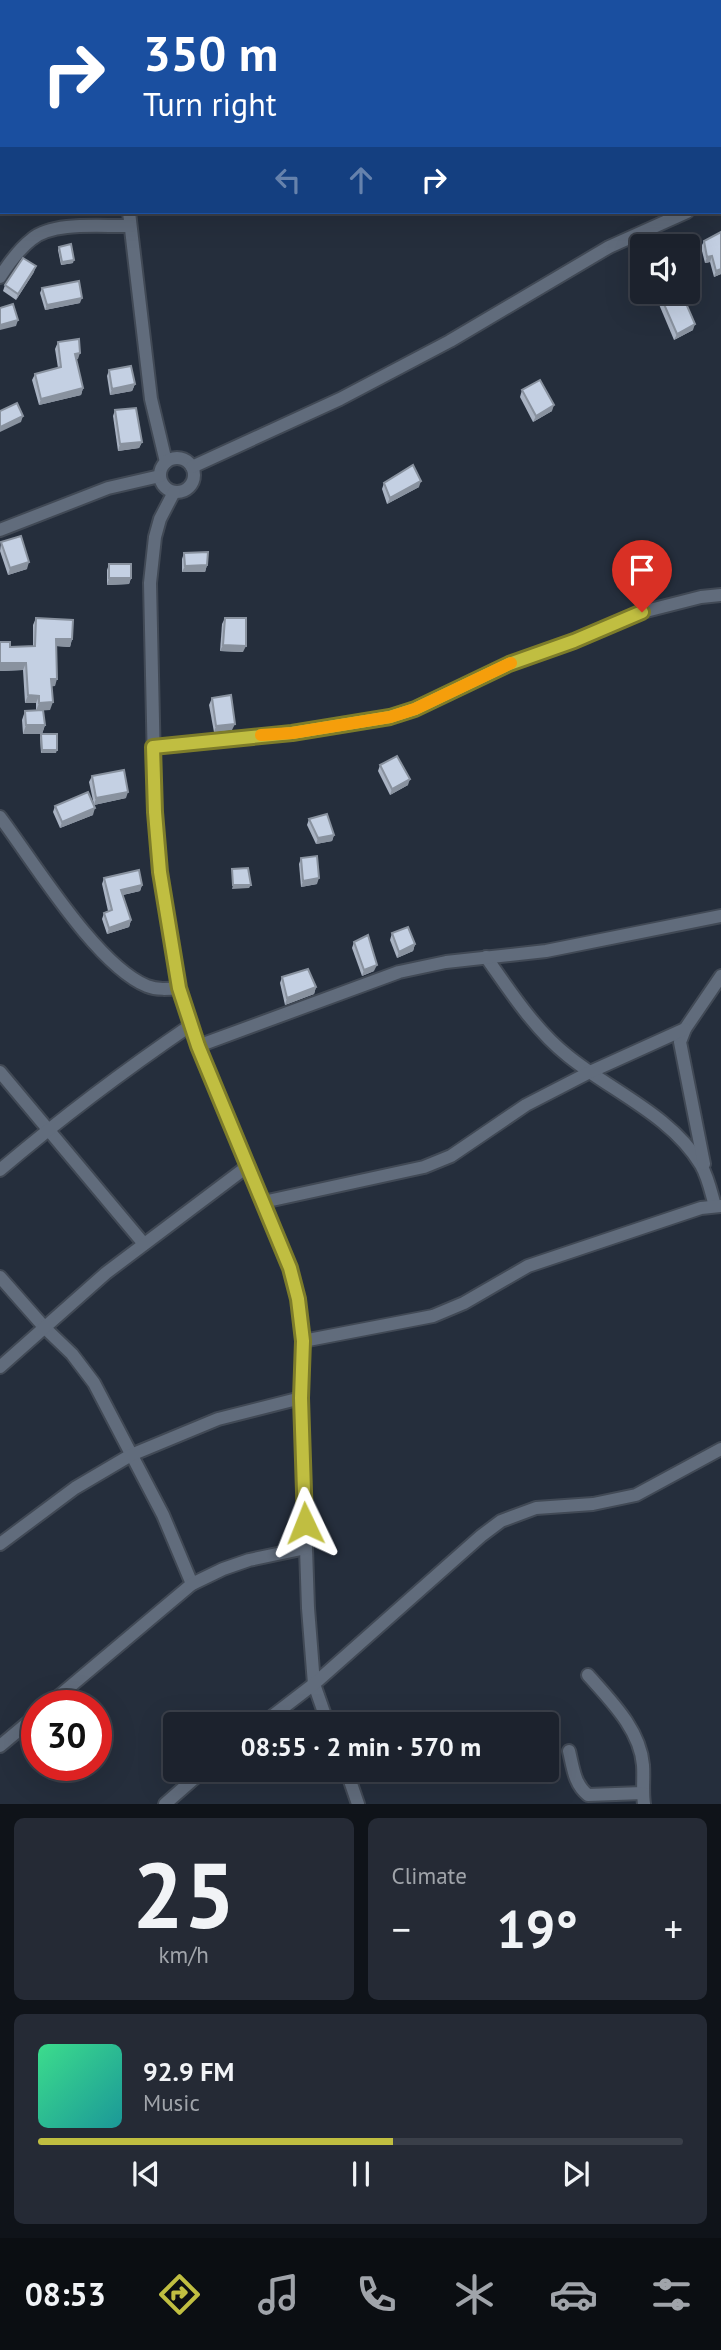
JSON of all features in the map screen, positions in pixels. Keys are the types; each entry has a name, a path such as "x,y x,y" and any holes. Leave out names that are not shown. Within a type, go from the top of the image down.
{"street":[{"path":"129,214 151,399 166,462 160,475 162,483 174,492 181,492 193,482 192,467 180,458 166,462"},
{"path":"192,467 341,398 450,341 609,247 683,214"},
{"path":"0,277 33,237 47,230 130,226"},
{"path":"0,254 13,259"},
{"path":"0,530 108,488 160,475"},
{"path":"174,492 160,519 152,556 150,583 155,812 160,872 179,988 198,1046 290,1268 298,1299 303,1341 301,1398 314,1684 324,1712"},
{"path":"153,747 292,733 390,717 415,709 509,664 574,641 642,612 701,597 721,595"},
{"path":"0,817 57,896 99,948 121,970 149,987 159,990 179,988"},
{"path":"198,1046 399,972 446,962 546,951 721,915"},
{"path":"303,1341 433,1317 464,1303 528,1266 608,1238 718,1206 693,1155 660,1121 634,1100 566,1055 510,991 486,957"},
{"path":"706,1177 680,1046 685,1029 721,976"},
{"path":"0,1170 47,1130 146,1055 191,1025"},
{"path":"263,1202 424,1167 451,1156 526,1105 590,1072 685,1029"},
{"path":"0,1072 144,1244"},
{"path":"0,1367 106,1273 248,1166"},
{"path":"0,1277 72,1354 94,1383 163,1515 192,1584"},
{"path":"0,1544 75,1488 131,1455 218,1419 301,1398"},
{"path":"278,1712 314,1684 501,1521 536,1508 606,1502 636,1495 721,1449"},
{"path":"66,1690 192,1584 249,1560 306,1548"},
{"path":"569,1751 576,1780 588,1795 643,1798 643,1762 637,1744 612,1702 588,1675"},
{"path":"0,1746 21,1728"},
{"path":"165,1804 190,1782"},
{"path":"350,1782 358,1804"}],"building":[{"path":"721,232 721,269 716,271 712,256 707,257 704,241"},
{"path":"71,244 74,260 62,262 59,247"},
{"path":"23,258 36,266 18,294 5,285"},
{"path":"79,281 82,298 47,305 42,288"},
{"path":"13,304 18,320 0,325 0,308"},
{"path":"664,304 686,304 695,324 677,334"},
{"path":"79,339 80,353 75,354 83,388 41,399 35,374 61,367 58,342"},
{"path":"131,366 135,384 112,389 109,370"},
{"path":"540,380 554,405 536,416 522,390"},
{"path":"17,403 23,416 0,427 0,411"},
{"path":"136,408 142,442 120,444 115,410"},
{"path":"413,465 421,481 390,498 384,483"},
{"path":"21,536 29,562 10,568 1,542"},
{"path":"208,552 207,565 185,566 184,553"},
{"path":"109,564 131,564 131,578 109,578"},
{"path":"36,618 73,620 72,639 56,639 57,679 51,679 53,702 39,703 39,696 28,695 26,663 0,663 0,642 10,642 10,647 35,646"},
{"path":"225,618 246,618 246,646 223,645"},
{"path":"231,695 235,724 216,726 212,698"},
{"path":"43,710 45,725 26,725 25,711"},
{"path":"41,734 57,734 57,750 42,750"},
{"path":"397,756 410,779 392,789 380,765"},
{"path":"124,770 128,792 96,798 92,776"},
{"path":"88,792 95,808 62,822 55,806"},
{"path":"327,814 334,835 318,838 309,819"},
{"path":"317,856 319,878 303,881 301,858"},
{"path":"248,868 251,885 233,885 232,869"},
{"path":"139,870 142,885 121,890 131,920 109,928 104,913 112,910 104,878"},
{"path":"408,927 415,944 399,952 392,933"},
{"path":"368,935 377,965 364,970 354,942"},
{"path":"308,969 316,987 287,998 282,977"}],"slow traffic":[{"path":"261,735 292,733 390,717 415,709 511,663"}],"route":[{"path":"305,1523 301,1398 303,1341 298,1299 290,1268 198,1046 179,988 160,872 153,747 292,733 390,717 415,709 509,664 574,641 642,612"}]}
